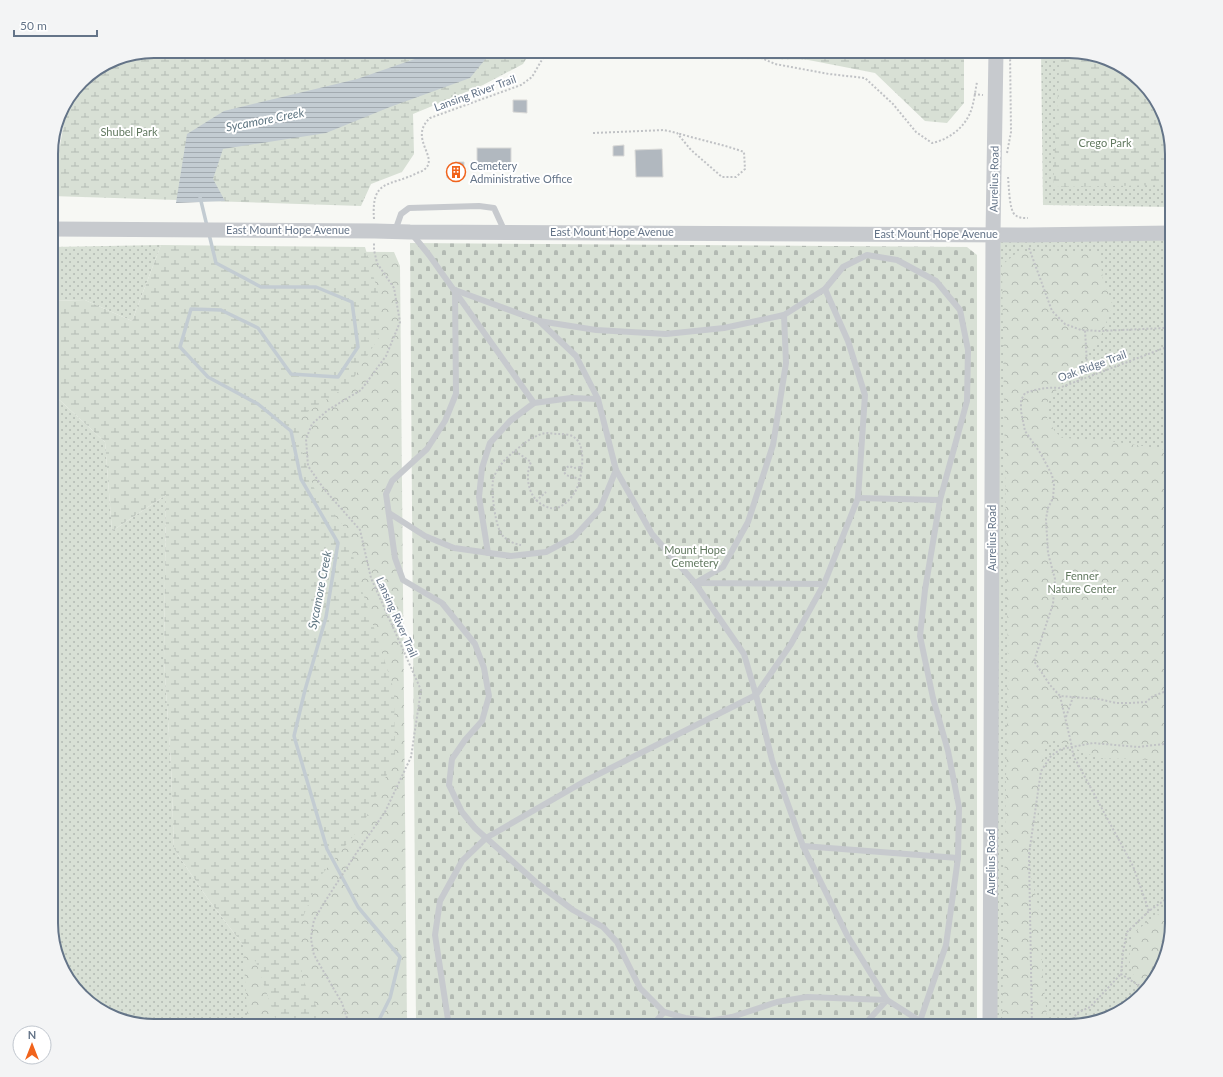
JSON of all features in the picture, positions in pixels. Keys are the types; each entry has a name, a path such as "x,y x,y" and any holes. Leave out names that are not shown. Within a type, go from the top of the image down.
{"street":[{"name":"Aurelius Road","path":"990,1019 993,234 996,58"},
{"name":"East Mount Hope Avenue","path":"58,229 410,232 1165,233"}],"lane":[{"path":"395,231 401,214 409,208 479,206 494,208 505,232"},
{"path":"410,232 429,254 534,402"},
{"path":"455,290 539,321 596,330 666,334 724,328 784,315 824,289 843,267 867,254 897,260 936,281 960,310 968,350 968,401 940,500 925,590 920,636 933,698 948,750 959,807 958,858 946,945 923,1019"},
{"path":"448,1019 435,935 440,901 462,861 486,838 585,781 756,695 791,644 824,584 858,498 865,395 848,341 824,289"},
{"path":"455,290 456,394 445,421 427,449 392,481 386,494 395,558 402,580 442,604 475,644 484,668 489,696 482,721 452,759 449,785 462,812 475,828 538,884 573,910 603,927 618,942 640,988 664,1012 693,1019"},
{"path":"695,583 724,567 748,522 773,445 786,363 784,315"},
{"path":"539,321 576,356 598,399 616,470 652,534 695,583 744,654 772,760 803,846 847,935 887,1000 916,1019"},
{"path":"488,553 478,497 482,468 490,443 510,421 534,402 571,398 598,399"},
{"path":"389,513 425,536 454,548 512,556 546,552 574,537 600,510 616,470"},
{"path":"858,498 940,500"},
{"path":"695,583 824,584"},
{"path":"803,846 958,858"},
{"path":"720,1019 732,1017 777,1002 807,997 887,1000"},
{"path":"869,1019 887,1000"},
{"path":"658,1019 664,1012"}],"path":[{"name":"Lansing River Trail","path":"374,215 375,197 386,184 408,178 426,169 429,163 429,157 421,136 425,122 430,118 521,85 532,77 543,58"},
{"path":"762,58 775,64 829,74 865,78 894,104 916,132 932,143 950,137 970,114 977,82"},
{"path":"1006,156 1011,132 1010,58"},
{"path":"593,133 664,130 677,133 699,140 725,145 744,152 745,169 736,177 722,177 691,150 677,133"},
{"path":"1007,170 1011,208 1015,214 1022,218 1028,218"},
{"name":"Lansing River Trail","path":"347,1019 342,1003 314,955 311,939 314,920 357,852 386,812 411,757 421,690 371,578 360,530 324,489 308,466 306,440 312,424 328,410 361,390 386,356 400,322 394,288 377,263 374,242"},
{"path":"1029,248 1052,310 1065,324 1080,330 1100,331 1165,328"},
{"path":"1077,382 1087,364 1085,330"},
{"name":"Oak Ridge Trail","path":"1060,696 1050,685 1034,661 1053,604 1054,580 1048,553 1046,519 1048,508 1053,498 1054,485 1052,475 1041,454 1025,431 1021,411 1021,400 1025,393 1038,388 1059,388 1165,348"},
{"path":"515,451 531,462 529,466 528,481 536,501 543,506 552,509 568,501 576,490 580,480 582,467 582,450 575,437 565,434 545,433 529,440 515,451 502,462 493,480 493,503 497,524 502,536 513,543 526,547"},
{"path":"580,480 574,476 570,477 566,475 564,472 569,466 574,468 582,467"},
{"path":"536,501 546,492"},
{"path":"1149,910 1133,866 1073,755 1060,696 1099,699 1116,703 1129,703 1146,702 1153,696 1165,692"},
{"path":"1066,718 1073,697"},
{"path":"1032,1019 1029,854 1041,771 1051,756 1061,749 1093,743 1138,747 1165,745"},
{"path":"1073,1019 1077,1013 1090,1007 1121,974 1127,932 1149,910 1165,900"},
{"path":"1121,974 1141,987"}],"green space":[{"name":"Shubel Park","path":"154,58 527,58 523,64 483,85 413,114 414,154 402,172 371,184 361,206 58,196 58,156 65,117 74,101 86,86 101,74 117,65 129,61"},
{"path":"725,58 887,58 886,60"},
{"path":"798,58 964,58 964,103 947,123 925,121 875,73"},
{"name":"Crego Park","path":"1041,58 1081,59 1106,65 1122,74 1137,86 1149,101 1158,117 1162,129 1165,148 1165,207 1043,205"},
{"name":"Crego Park","path":"1060,58 1088,60 1106,65 1122,74 1137,86 1149,101 1158,117 1162,129 1165,148 1165,185 1053,187"},
{"name":"Fenner Nature Center","path":"993,234 1165,235 1165,929 1162,948 1158,960 1149,976 1137,991 1122,1003 1106,1012 1088,1017 1069,1019 990,1019"},
{"name":"Mount Hope Cemetery","path":"410,243 967,247 977,255 977,1019 416,1019"},
{"path":"161,245 132,321 85,300 58,301 58,247"},
{"path":"161,245 365,247 380,299 379,337 350,384 300,417 300,445 314,488 347,531 360,584 394,690 395,758 363,824 319,878 299,927 302,978 322,1019 276,1019 256,962 208,899 174,849 171,766 164,660 166,495 112,531 105,442 58,399 58,301 85,300 132,321"},
{"path":"229,251 394,252 400,266 407,1019 248,1019 200,284"},
{"path":"1019,251 1099,251 1103,280 1113,305 1101,336 1062,385 1048,398 1047,419 1056,433 1064,438 1110,441 1162,449 1165,451 1165,759 1153,760 1098,758 1055,740 1045,746 1035,838 1029,846 1027,859 1039,910 1043,979 1047,1019 1002,1019 1008,659 1002,265"},
{"path":"58,399 105,442 112,531 166,495 164,660 171,766 174,849 208,899 256,962 276,1019 154,1019 123,1014 101,1003 86,991 74,976 65,960 61,948 58,929"},
{"path":"1165,909 1165,929 1162,948 1158,960 1149,976 1138,990 1129,959 1133,933"}],"water":[{"path":"418,58 486,58 470,78 390,107 326,133 223,149 213,179 225,201 176,203 187,134 224,111 357,79"}],"building":[{"path":"513,100 527,100 527,113 513,112"},
{"path":"624,145 624,156 613,156 613,146"},
{"path":"477,148 511,148 511,166 477,166"},
{"path":"662,149 663,177 636,177 635,150"},
{"name":"Cemetery Administrative Office","path":"455,162 464,162 464,178 447,178 448,166 455,166"}],"waterway":[{"name":"Sycamore Creek","path":"200,197 207,226"},
{"name":"Sycamore Creek","path":"209,234 216,263 261,287 316,287 352,302 358,347 338,377 291,374 258,328 221,310 191,309 180,347 208,377 258,404 291,431 301,479 338,543 326,617 305,690 294,736 327,849 358,907 400,957 390,998 380,1019"}],"place":[{"name":"Cemetery Administrative Office","path":"456,172"}]}
